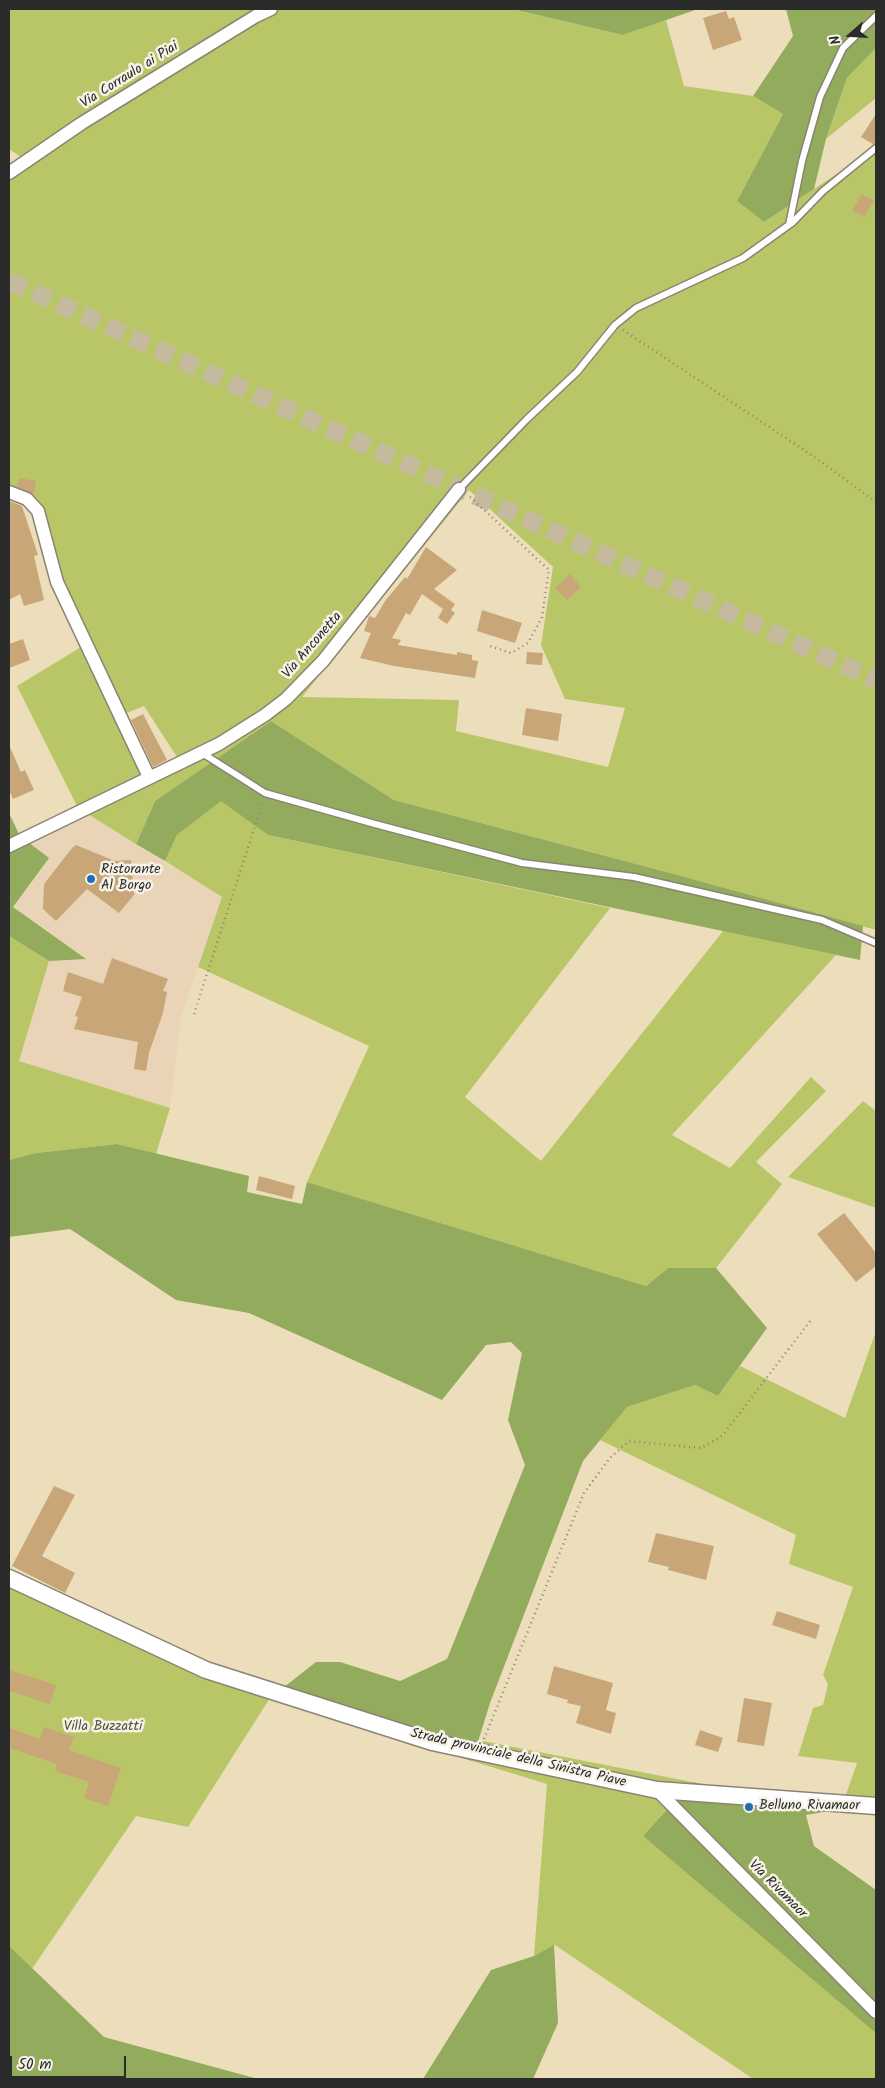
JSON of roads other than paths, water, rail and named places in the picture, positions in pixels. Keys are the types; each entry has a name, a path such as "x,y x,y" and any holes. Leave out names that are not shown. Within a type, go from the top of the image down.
{"street":[{"name":"Via Corraulo ai Piai","path":"9,173 106,108 256,16 271,9"},
{"name":"Via Anconetta","path":"9,846 202,753 265,715 304,682 459,489"},
{"path":"9,492 27,498 38,510 57,582 149,777"},
{"name":"Strada provinciale della Sinistra Piave","path":"9,1578 206,1670 432,1742 657,1790 876,1806"},
{"name":"Via Rivamaor","path":"657,1790 876,2012"}],"lane":[{"path":"789,226 802,162 820,97 843,48 876,16"},
{"path":"459,489 527,419 577,372 615,325 636,308 743,258 789,226 823,191 876,148"},
{"path":"202,753 265,793 522,863 634,877 822,920 876,943"}],"tunnel":[{"path":"9,281 876,680"}],"place":[{"name":"Ristorante Al Borgo","path":"91,879"},
{"name":"Belluno Rivamaor","path":"749,1807"}],"park label":[{"name":"Villa Buzzatti","path":"103,1728"}]}
